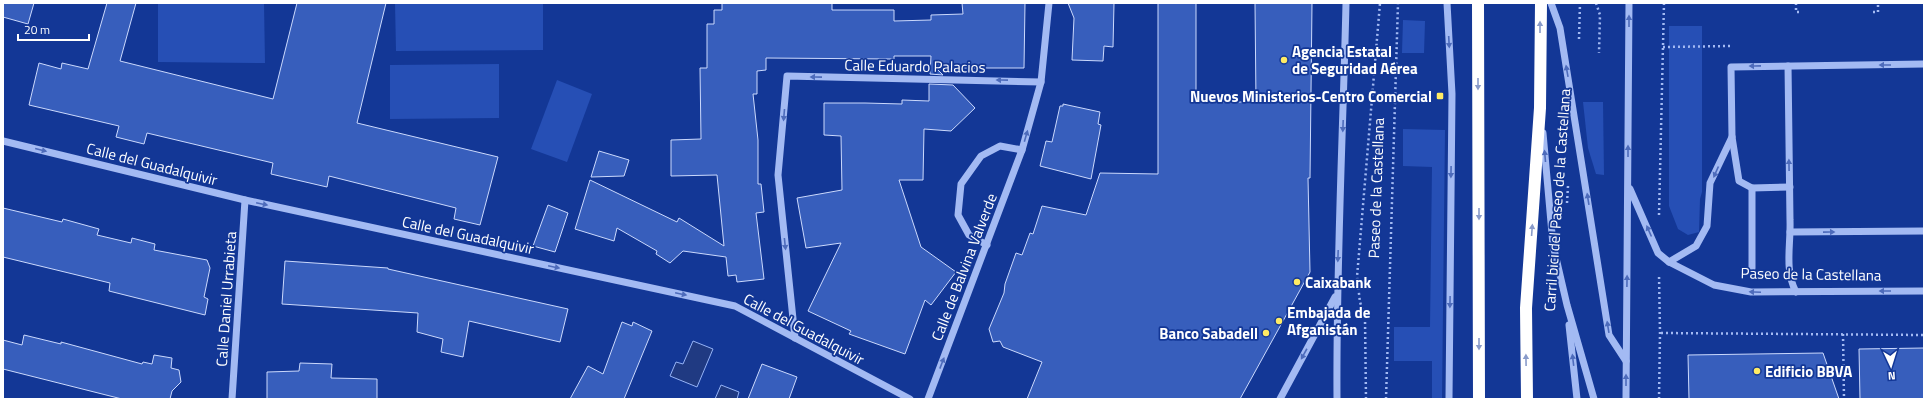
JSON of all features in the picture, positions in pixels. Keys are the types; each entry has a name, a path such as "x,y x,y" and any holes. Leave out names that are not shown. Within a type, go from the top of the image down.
{"highway":[{"path":"1478,3 1479,399"},
{"path":"1527,399 1526,308 1540,108 1540,3"}],"street":[{"name":"Calle de Balvina Valverde","path":"928,399 1022,150 1041,82 1049,3"},
{"path":"1337,399 1336,295 1344,107 1346,3"},
{"path":"1447,3 1452,94 1449,399"},
{"path":"1551,3 1560,28 1610,335 1626,362"},
{"name":"Paseo de la Castellana","path":"1626,399 1629,3"},
{"path":"1790,187 1752,188 1739,181 1732,137 1731,67 1924,64"},
{"path":"1788,66 1790,187 1790,232 1788,261 1790,281 1796,292"},
{"name":"Calle Eduardo Palacios","path":"795,338 778,175 787,76 1041,82"},
{"path":"1540,108 1553,245 1567,305 1594,399"},
{"path":"1669,262 1696,246 1707,226 1710,183 1732,137"},
{"name":"Calle del Guadalquivir","path":"3,141 245,200 735,306 910,399"},
{"path":"987,245 969,235 958,214 961,184 981,156 1000,146 1022,150"},
{"name":"Paseo de la Castellana","path":"1628,185 1658,253 1669,262 1714,286 1752,292 1924,291"},
{"path":"1752,188 1752,268"},
{"name":"Calle Daniel Urrabieta","path":"232,399 245,200"},
{"path":"1790,232 1924,231"},
{"path":"1280,399 1336,295"},
{"path":"1567,305 1577,399"}],"path":[{"path":"1366,399 1365,318 1358,292 1357,277 1380,3"},
{"name":"Paseo de la Castellana","path":"1386,399 1398,3"},
{"path":"1579,41 1580,3"},
{"path":"1596,3 1600,15 1599,53"},
{"path":"1659,218 1664,3"},
{"path":"1796,3 1796,12 1802,12"},
{"path":"1873,12 1878,12 1878,3"},
{"path":"1663,47 1731,46"},
{"name":"Carril bici del Paseo de la Castellana","path":"1566,208 1568,185"},
{"path":"1658,253 1660,333 1659,399"},
{"path":"1660,333 1924,335"},
{"path":"1843,334 1844,399"}],"shaded area":[{"path":"158,3 264,3 265,63 158,62"},
{"path":"395,3 543,3 543,50 396,51"},
{"path":"1403,20 1425,21 1424,53 1402,53"},
{"path":"1669,26 1702,26 1702,192 1700,199 1699,232 1688,235 1678,229 1669,206"},
{"path":"499,64 499,118 390,119 390,65"},
{"path":"557,80 592,94 567,162 531,149"},
{"path":"1583,102 1603,102 1604,175 1596,174 1588,148"},
{"path":"1403,129 1445,130 1442,399 1432,399 1432,361 1394,361 1394,327 1430,327 1432,167 1403,166"},
{"path":"693,341 713,349 697,387 670,376 676,362 683,364"},
{"path":"721,385 739,392 737,399 715,399"}],"building":[{"path":"3,3 34,3 28,24 3,17"},
{"path":"107,3 136,3 120,61 273,99 297,3 386,3 357,123 498,157 480,225 454,219 456,208 329,176 327,187 271,174 273,163 147,133 144,144 116,137 119,126 29,105 39,63 61,69 62,63 88,69"},
{"path":"722,3 832,3 832,10 894,10 894,21 931,20 931,15 963,14 962,3 1025,3 1024,68 936,68 943,75 930,74 931,56 894,56 894,59 766,58 766,70 757,71 757,94 753,94 758,140 758,184 761,184 764,212 756,213 764,279 737,282 736,275 728,276 726,257 683,251 670,263 656,254 657,251 617,228 614,241 575,229 590,180 677,222 679,218 724,246 717,175 671,176 671,140 701,139 700,68 707,68 707,24 714,24 714,10 722,10"},
{"path":"1068,3 1114,3 1113,47 1104,46 1103,61 1072,60 1074,18"},
{"path":"1158,3 1196,3 1196,102 1256,102 1255,3 1312,3 1310,178 1308,178 1310,272 1240,399 1027,399 1042,362 1003,347 1000,341 993,342 989,329 1004,293 1005,284 1016,253 1022,255 1030,233 1033,234 1042,206 1086,215 1100,173 1158,174"},
{"path":"929,84 953,85 975,108 951,131 924,129 923,180 899,180 921,247 956,272 931,305 925,300 905,354 849,334 851,331 808,311 841,243 806,248 797,198 842,190 841,136 824,135 824,103 902,104 902,100 929,101"},
{"path":"1063,104 1100,112 1098,124 1101,125 1091,179 1040,166 1046,141 1052,142 1060,106 1063,106"},
{"path":"599,151 629,160 624,176 591,177"},
{"path":"548,205 568,213 555,252 533,246"},
{"path":"3,208 62,222 63,219 99,229 97,235 131,243 132,238 155,244 154,250 207,260 210,268 204,297 208,299 205,315 109,291 110,283 3,257"},
{"path":"285,261 388,268 568,309 560,342 469,321 463,357 441,352 443,339 417,332 418,313 282,304"},
{"path":"622,322 632,326 633,322 652,331 624,399 570,399 588,366 603,374"},
{"path":"24,335 61,344 61,342 142,364 143,362 152,364 154,355 172,358 171,368 179,370 181,382 172,391 170,399 122,399 3,369 3,340 22,345"},
{"path":"1924,348 1924,399 1860,399 1859,349"},
{"name":"Edificio BBVA","path":"1823,353 1839,399 1689,399 1688,355"},
{"path":"300,363 332,364 331,378 377,379 377,399 267,399 267,372 299,371"},
{"path":"762,364 797,377 789,399 748,399"}],"place":[{"name":"Agencia Estatal de Seguridad Aérea","path":"1284,60"},
{"name":"Nuevos Ministerios-Centro Comercial","path":"1440,96"},
{"name":"Caixabank","path":"1297,282"},
{"name":"Embajada de Afganistán","path":"1279,321"},
{"name":"Banco Sabadell","path":"1266,333"},
{"name":"Edificio BBVA","path":"1757,371"}]}
